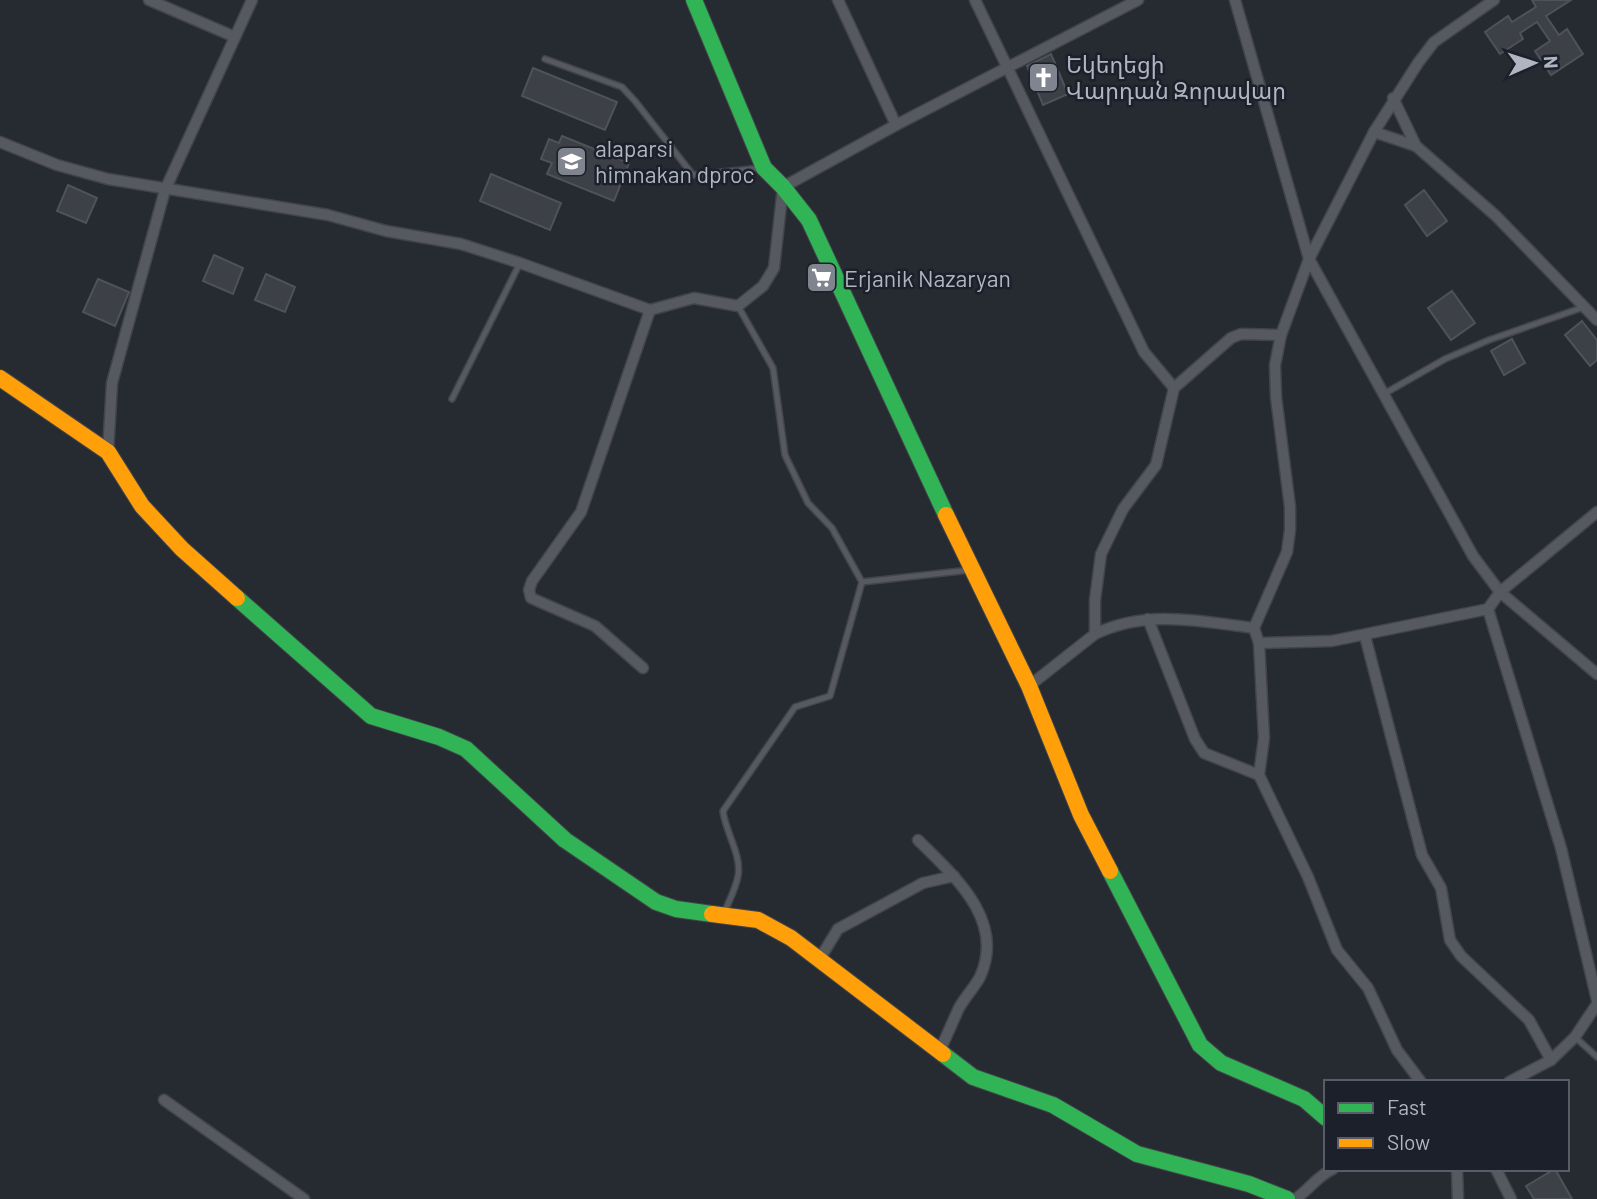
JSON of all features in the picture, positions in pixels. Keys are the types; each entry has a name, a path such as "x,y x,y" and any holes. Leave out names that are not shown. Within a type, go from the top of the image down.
{"street":[{"path":"149,0 235,37"},
{"path":"108,452 113,383 164,190 252,0"},
{"path":"694,0 764,168 809,220 971,570 1029,686 1081,815 1200,1045 1221,1063 1304,1099 1324,1116"},
{"path":"838,0 896,125"},
{"path":"975,0 1144,352 1174,388"},
{"path":"783,187 1007,66 1138,0"},
{"path":"1234,0 1309,259 1473,556 1500,592 1597,674"},
{"path":"1419,1080 1397,1051 1368,988 1337,950 1308,877 1259,775 1264,738 1259,643 1254,628 1287,552 1290,507 1276,397 1275,365 1281,335 1309,259 1393,98 1434,42 1494,0"},
{"path":"1393,98 1416,146"},
{"path":"1374,132 1416,146 1496,216 1597,320"},
{"path":"0,142 57,165 107,179 328,215 386,231 461,244 650,310 694,298 738,306 763,286 774,268 783,187"},
{"path":"643,668 595,626 531,598 530,590 532,581 580,512 650,310"},
{"path":"1095,634 1095,600 1101,554 1123,509 1157,465 1174,388 1231,338 1241,334 1281,335"},
{"path":"0,378 108,452 142,506 182,549 372,716 439,737 466,749 565,840 656,902 676,909 758,920 791,938 973,1077 1053,1105 1136,1154 1249,1184 1287,1199"},
{"path":"1259,643 1332,641 1365,636 1488,608 1500,592 1597,512"},
{"path":"1488,608 1562,848 1597,1002 1575,1037 1551,1060 1512,1080"},
{"path":"1029,686 1095,634 1113,625 1165,617 1254,628"},
{"path":"1148,619 1195,739 1204,753 1259,775"},
{"path":"1365,636 1422,855 1441,888 1450,940 1461,956 1529,1020 1551,1060"},
{"path":"918,840 954,876 981,913 986,936 986,957 979,977 960,1007 939,1052"},
{"path":"820,960 838,929 923,883 954,876"},
{"path":"163,1100 304,1199"},
{"path":"1295,1199 1320,1175 1329,1171"},
{"path":"1457,1171 1458,1199"},
{"path":"1497,1171 1511,1199"}],"lane":[{"path":"545,59 622,87 694,175 764,168"},
{"path":"452,399 520,263"},
{"path":"724,915 739,874 736,855 724,825 723,811 795,707 830,696 862,582 832,528 808,503 785,455 773,368 738,306"},
{"path":"1382,394 1445,359 1489,340 1585,307"},
{"path":"862,582 971,570"},
{"path":"1575,1037 1597,1057"}],"building":[{"path":"1532,0 1571,0 1546,16 1559,35 1567,29 1583,54 1551,75 1535,51 1550,41 1537,22 1520,33 1523,39 1500,54 1485,32 1508,16 1512,22 1536,7"},
{"name":"Եկեղեցի Վարդան Զորավար","path":"1051,54 1068,94 1043,105 1027,66"},
{"path":"533,68 617,102 605,130 522,96"},
{"path":"562,136 629,163 614,201 547,174 552,163 541,159 549,139 559,143"},
{"path":"491,174 561,203 550,230 480,201"},
{"path":"68,185 97,198 86,223 57,211"},
{"path":"1424,190 1447,221 1427,236 1405,205"},
{"path":"214,255 243,268 233,294 203,281"},
{"path":"266,274 295,287 285,312 255,300"},
{"path":"98,279 129,292 115,326 83,312"},
{"path":"1452,291 1475,323 1451,340 1428,308"},
{"path":"1582,321 1597,340 1597,360 1590,366 1565,335"},
{"path":"1512,339 1525,363 1504,375 1491,351"},
{"path":"1556,1171 1572,1199 1534,1199 1526,1186"}],"traffic: fast":[{"path":"694,0 764,168 809,220 946,515"},
{"path":"237,598 371,716 439,737 466,749 565,840 656,902 676,909 712,914"},
{"path":"1110,871 1200,1045 1221,1063 1304,1099 1324,1116"},
{"path":"943,1054 973,1077 1053,1105 1137,1154 1249,1184 1287,1199"}],"traffic: slow":[{"path":"0,378 108,452 142,506 182,549 237,598"},
{"path":"946,515 1029,686 1081,815 1110,871"},
{"path":"712,914 758,920 791,938 943,1054"}],"place":[{"name":"Եկեղեցի Վարդան Զորավար","path":"1043,77"},
{"name":"alaparsi himnakan dproc","path":"572,161"},
{"name":"Erjanik Nazaryan","path":"821,278"}]}
